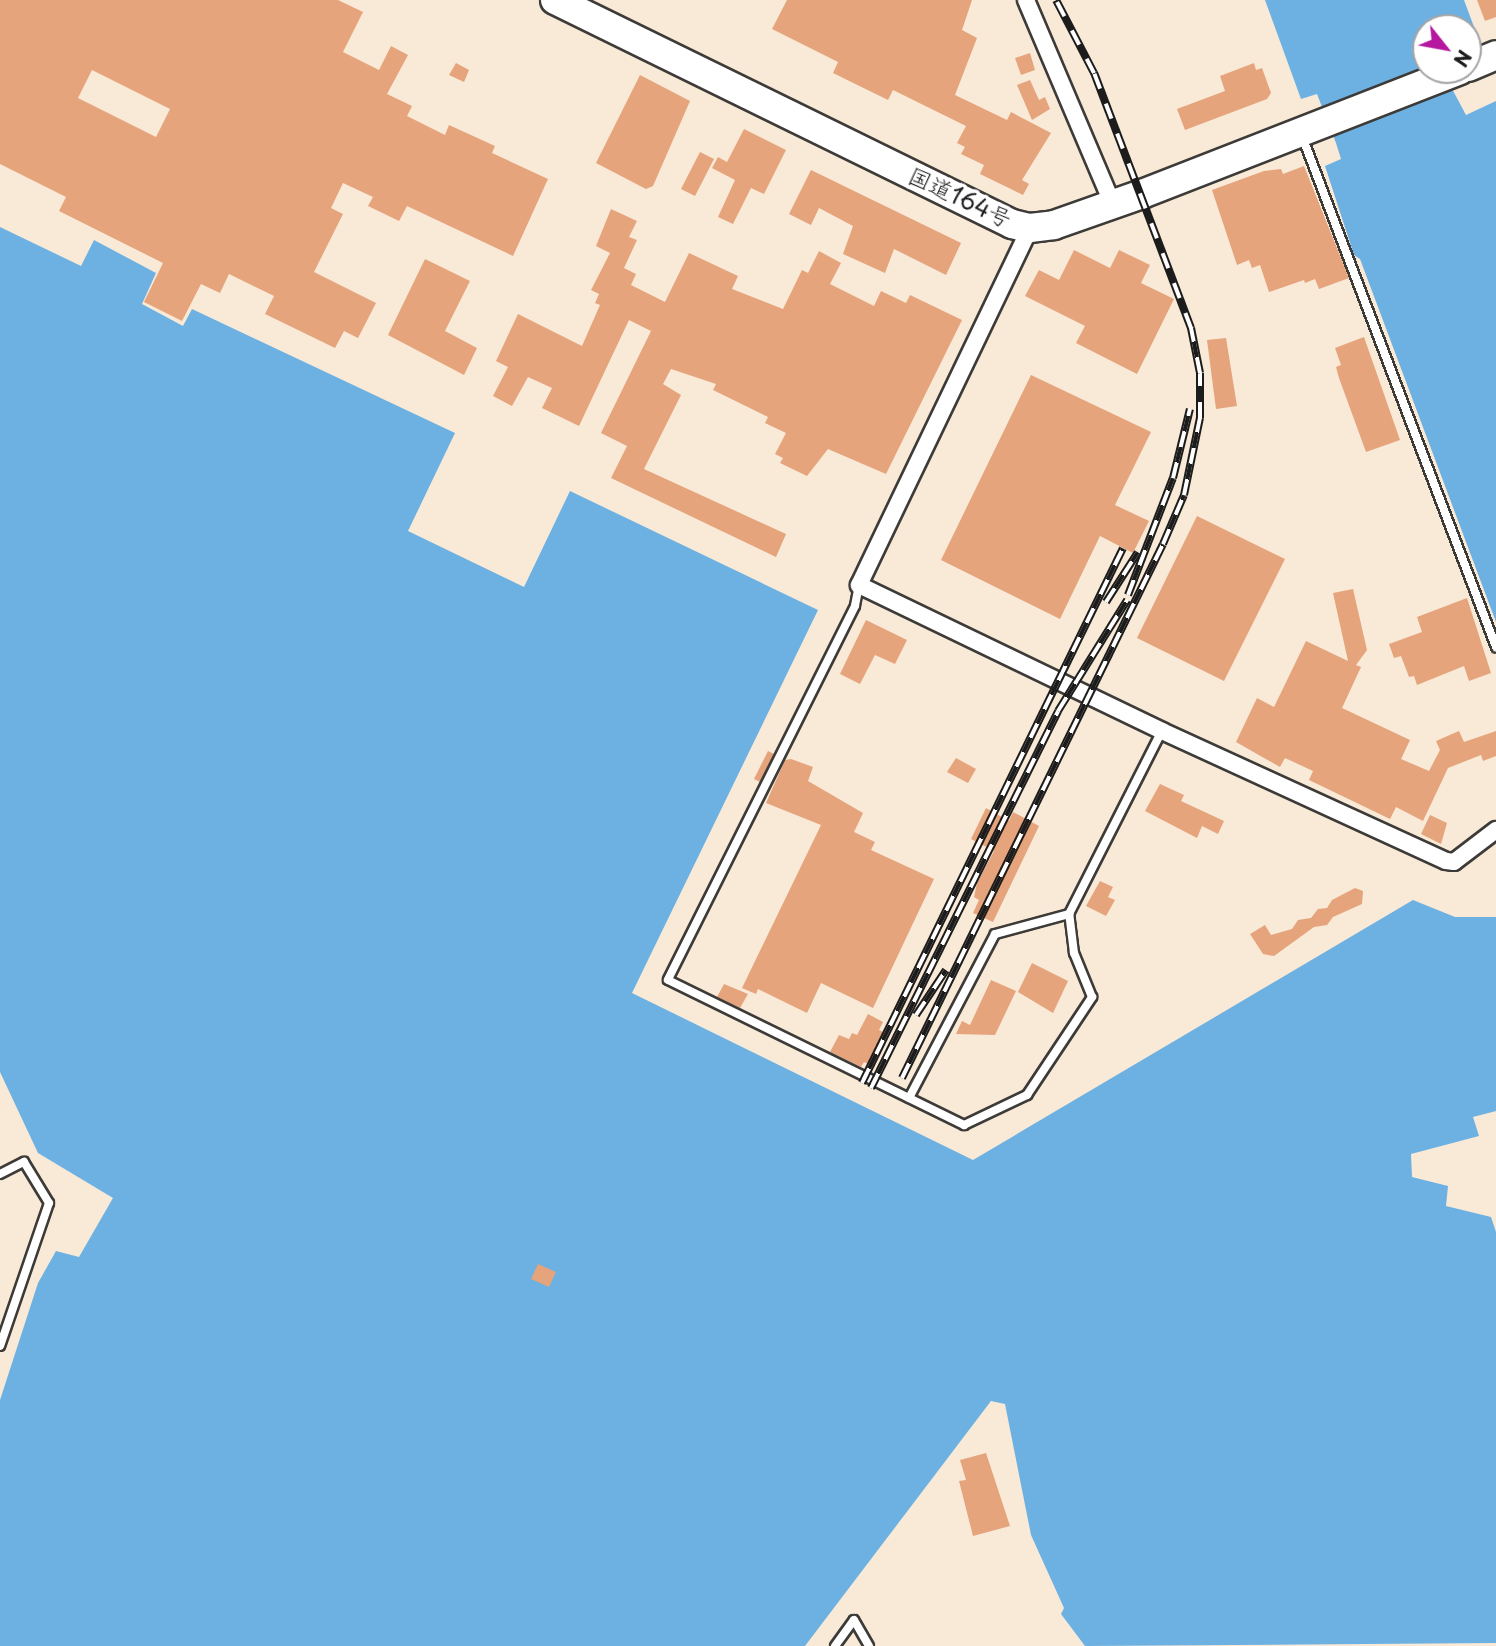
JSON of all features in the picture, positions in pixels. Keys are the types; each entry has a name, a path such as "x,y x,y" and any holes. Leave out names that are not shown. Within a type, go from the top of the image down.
{"highway":[{"name":"国道164号","path":"555,0 1012,224 1030,228 1054,225 1114,205 1329,118 1422,84"}],"street":[{"path":"1026,0 1114,205"},
{"path":"1030,228 859,585 1162,732 1446,861 1454,862 1496,830"}],"lane":[{"path":"1300,130 1496,647"},
{"path":"859,585 855,606 668,980 964,1125 1027,1095 1092,997 1073,953 1069,914 1162,732"},
{"path":"909,1098 995,934 1069,914"},
{"path":"0,1174 24,1163 49,1203 0,1346"},
{"path":"835,1646 854,1620 869,1646"}],"water":[{"path":"1265,0 1464,0 1469,14 1412,14 1412,84 1449,84 1466,115 1496,101 1496,622 1360,259 1354,255 1325,166 1341,159 1336,143 1317,94 1301,99"},
{"path":"0,227 81,266 94,240 156,273 142,304 183,326 192,309 455,433 408,531 524,587 570,491 818,610 632,993 973,1160 1413,900 1455,917 1496,917 1496,1111 1473,1117 1479,1136 1411,1154 1412,1177 1448,1186 1446,1206 1491,1217 1496,1232 1496,1643 1085,1646 1061,1614 1064,1608 1031,1535 1005,1404 991,1401 805,1646 0,1646 0,1400 38,1283 56,1251 79,1257 113,1198 38,1153 0,1072"}],"building":[{"path":"0,0 338,0 363,12 343,52 379,70 391,46 408,55 387,94 412,106 407,116 445,135 449,125 495,146 492,153 548,179 513,256 407,206 399,221 368,206 373,197 343,183 331,208 343,214 314,272 376,303 358,338 344,331 335,348 265,314 274,296 229,274 220,293 201,284 182,321 144,302 163,263 59,211 66,197 0,164","holes":["92,70 170,109 156,137 78,98"]},
{"path":"787,0 972,0 962,30 977,38 955,95 1007,120 1011,112 1051,133 1022,180 1029,184 1023,195 980,174 984,165 961,154 965,147 957,143 966,126 893,90 888,100 833,73 838,62 772,29"},
{"path":"1477,0 1496,0 1496,17 1485,21"},
{"path":"1030,53 1035,70 1021,75 1015,58"},
{"path":"456,63 469,70 464,82 449,75"},
{"path":"1254,63 1256,70 1262,68 1271,93 1267,99 1185,130 1177,109 1225,91 1220,76"},
{"path":"640,75 690,101 653,186 646,189 596,163"},
{"path":"1030,80 1039,100 1045,97 1050,109 1032,120 1017,85"},
{"path":"744,129 786,150 764,194 751,188 733,224 718,217 735,180 712,168 718,157 727,162"},
{"path":"700,152 714,159 695,196 681,189"},
{"path":"1304,166 1349,278 1319,289 1315,279 1305,283 1304,280 1269,292 1260,265 1252,268 1249,260 1237,265 1212,190 1264,171 1281,169 1283,174"},
{"path":"811,170 961,243 946,275 894,249 885,273 843,254 853,226 819,208 811,225 789,214"},
{"path":"611,209 637,221 629,237 637,240 624,268 636,274 631,285 665,302 689,253 738,276 732,289 783,309 802,270 808,273 819,251 841,263 830,284 874,306 881,291 906,303 910,295 962,320 886,474 828,449 807,476 780,463 783,458 775,454 786,433 765,423 768,417 713,390 716,384 671,369 663,384 681,395 644,469 786,534 776,557 611,478 627,446 601,433 651,331 629,320 579,426 542,408 552,388 528,377 512,406 493,396 508,367 496,361 518,314 582,346 600,305 595,303 599,294 591,290 610,253 596,246"},
{"path":"1074,250 1110,268 1119,250 1150,265 1141,283 1174,299 1137,374 1076,343 1085,326 1025,296 1039,270 1059,280"},
{"path":"425,259 470,281 445,331 477,348 464,375 388,335"},
{"path":"1364,337 1400,440 1366,452 1339,378 1336,367 1341,365 1335,348"},
{"path":"1226,338 1237,406 1216,409 1207,340"},
{"path":"1031,375 1151,432 1115,505 1149,521 1133,553 1100,536 1060,619 941,560"},
{"path":"1197,516 1285,559 1224,681 1137,638"},
{"path":"1353,589 1367,650 1356,665 1361,667 1342,708 1410,740 1401,759 1429,771 1440,750 1436,741 1459,731 1464,742 1496,731 1496,756 1483,761 1481,755 1448,768 1423,821 1396,807 1390,819 1309,780 1313,771 1285,758 1280,767 1236,742 1257,698 1274,707 1306,641 1348,661 1333,593"},
{"path":"1467,598 1491,673 1469,681 1464,666 1417,685 1414,676 1409,677 1401,656 1394,658 1389,644 1422,632 1417,617"},
{"path":"866,620 907,640 895,664 875,655 860,684 840,674"},
{"path":"768,751 774,754 760,782 754,779"},
{"path":"956,758 976,769 968,783 947,772"},
{"path":"791,759 813,767 808,781 863,813 854,832 875,842 871,850 934,879 873,1008 821,983 807,1013 758,989 756,994 742,988 821,825 766,803 785,760"},
{"path":"1160,784 1184,795 1181,801 1224,821 1218,834 1202,826 1197,838 1145,811"},
{"path":"986,808 1009,821 1013,812 1039,826 993,922 973,913 979,900 974,897 977,883 994,851 971,839"},
{"path":"1430,815 1447,823 1441,844 1421,834"},
{"path":"1100,881 1113,887 1108,897 1115,900 1106,916 1086,906"},
{"path":"1355,888 1363,891 1362,904 1333,917 1327,925 1314,927 1274,956 1263,954 1250,934 1265,925 1271,935 1292,929 1298,920 1311,918 1318,909 1327,908 1332,900"},
{"path":"1032,963 1068,981 1053,1013 1018,992"},
{"path":"991,980 1016,991 995,1035 956,1034 962,1021 970,1025"},
{"path":"724,984 748,994 740,1008 717,997"},
{"path":"868,1014 883,1022 879,1030 885,1033 874,1067 864,1062 861,1067 830,1052 839,1035 849,1039 852,1033 857,1035"},
{"path":"538,1264 556,1272 549,1287 531,1279"},
{"path":"986,1453 1010,1526 973,1536 959,1481 966,1480 960,1460"}],"railway":[{"path":"902,1078 1163,544 1184,495 1200,418 1200,373 1191,328 1094,73 1056,0"},
{"path":"1128,595 1173,478 1190,409"},
{"path":"862,1083 1123,548"},
{"path":"1106,602 1138,552"},
{"path":"871,1088 1058,711 1127,600"},
{"path":"916,1015 946,970"}]}
